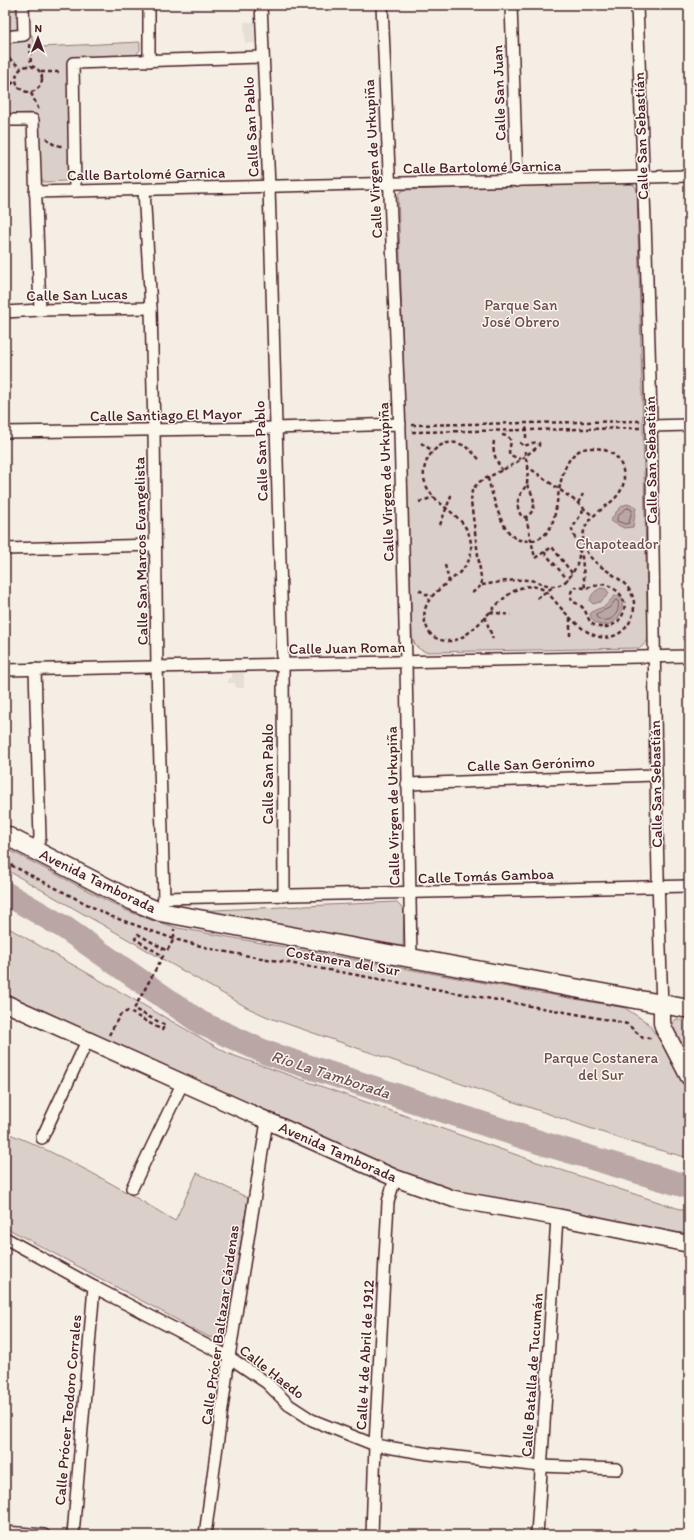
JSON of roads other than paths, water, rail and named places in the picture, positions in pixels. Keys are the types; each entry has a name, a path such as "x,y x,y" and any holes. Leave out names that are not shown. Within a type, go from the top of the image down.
{"main road":[{"name":"Avenida Tamborada","path":"5,835 131,900 167,909 411,959 689,1009"},
{"name":"Avenida Tamborada","path":"5,1003 182,1084 395,1178 454,1199 556,1217 689,1244"},
{"name":"Calle San Sebastián","path":"662,1004 662,1023 689,1077"}],"street":[{"path":"5,37 24,36 24,5"},
{"path":"149,5 149,61"},
{"name":"Calle San Pablo","path":"261,5 269,187 282,663 284,896"},
{"name":"Calle Virgen de Urkupiña","path":"382,5 390,184 405,427 406,662 411,959"},
{"name":"Calle San Juan","path":"511,5 517,181"},
{"name":"Calle San Sebastián","path":"637,5 643,178 646,427 655,657 657,886 662,1004"},
{"path":"75,191 72,63 263,57"},
{"path":"5,120 33,120 40,310"},
{"name":"Calle Bartolomé Garnica","path":"36,192 689,176"},
{"name":"Calle San Marcos Evangelista","path":"144,190 151,308 157,666 167,909"},
{"name":"Calle San Lucas","path":"5,312 151,308"},
{"path":"646,427 689,425"},
{"name":"Calle Santiago El Mayor","path":"5,432 405,427"},
{"path":"5,548 155,545"},
{"name":"Calle Juan Roman","path":"5,670 282,663 689,656"},
{"path":"35,669 40,838 35,851"},
{"name":"Calle San Gerónimo","path":"408,784 655,775"},
{"name":"Calle Tomás Gamboa","path":"167,909 284,896 689,886"},
{"path":"42,1138 87,1041"},
{"path":"132,1188 182,1084"},
{"name":"Calle Prócer Baltazar Cárdenas","path":"204,1535 229,1357 267,1121"},
{"name":"Calle 4 de Abril de 1912","path":"372,1535 375,1445 388,1202 395,1178"},
{"name":"Calle Batalla de Tucumán","path":"537,1535 556,1217"},
{"name":"Calle Haedo","path":"5,1238 94,1287 229,1357 267,1383 289,1405 312,1420 375,1445 429,1454 541,1466 617,1469"},
{"name":"Calle Prócer Teodoro Corrales","path":"72,1535 94,1287"},
{"path":"5,1532 44,1535"}],"water":[{"path":"627,504 636,507 633,527 624,528 610,521 619,508"},
{"path":"601,588 606,589 609,593 608,595 600,602 593,604 590,601 591,596"},
{"path":"618,595 622,598 622,608 619,616 614,621 609,624 602,625 592,620 590,614 592,612 605,606"}],"waterway":[{"name":"Río La Tamborada","path":"5,893 65,928 201,1023 267,1053 545,1144 689,1187"}],"park label":[{"name":"Parque San José Obrero","path":"521,314"},
{"name":"Chapoteador","path":"617,544"},
{"name":"Parque Costanera del Sur","path":"601,1066"}]}
